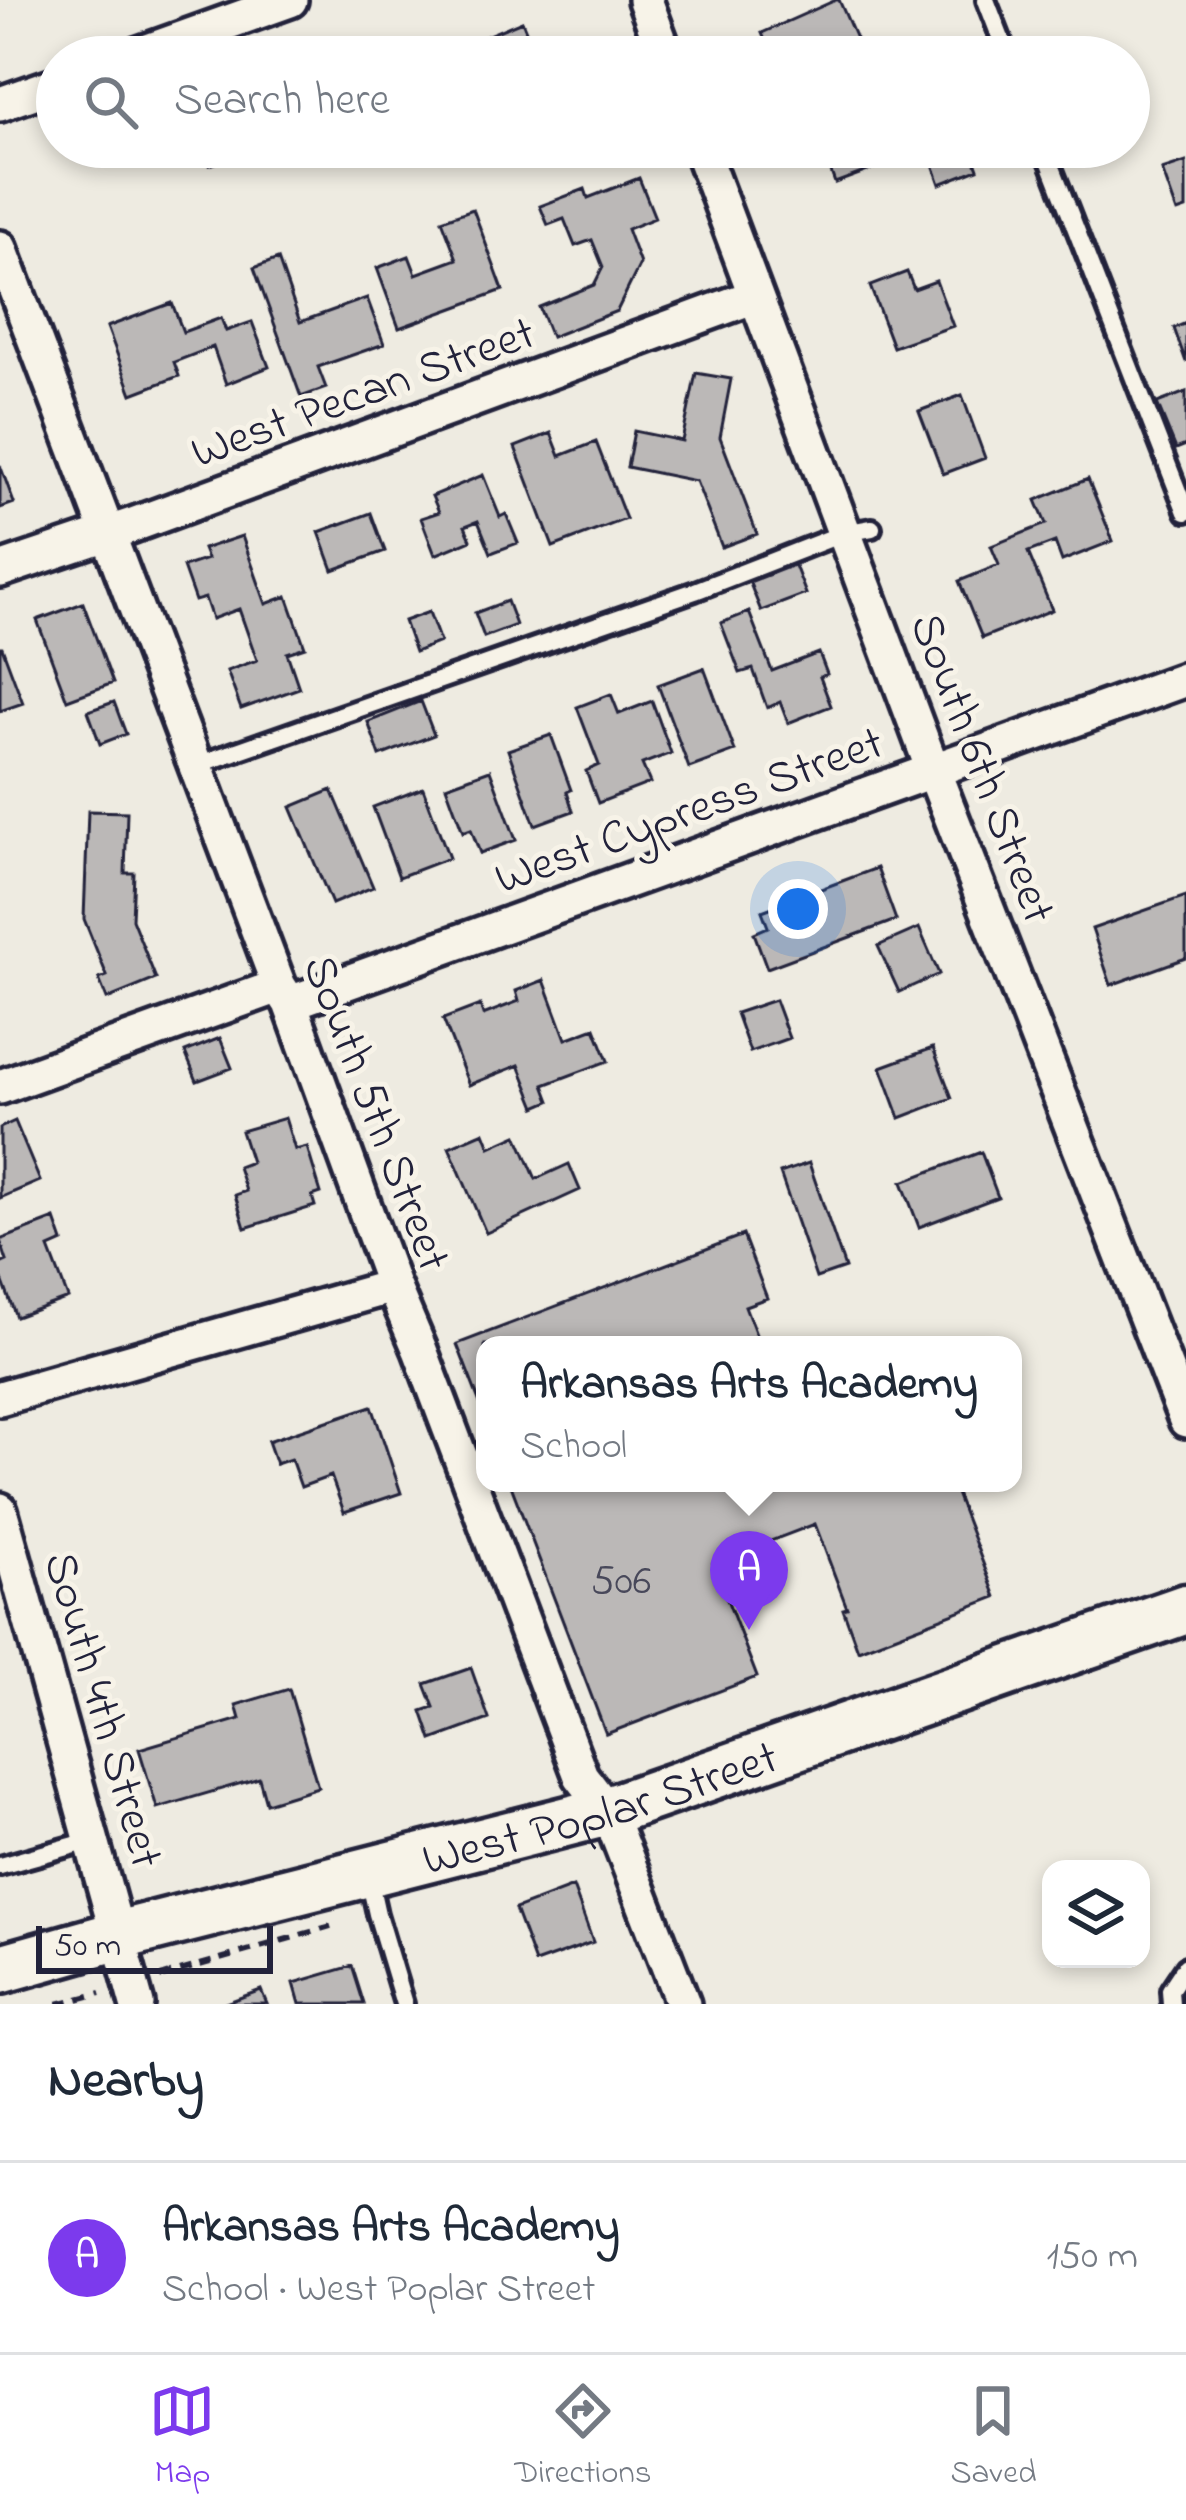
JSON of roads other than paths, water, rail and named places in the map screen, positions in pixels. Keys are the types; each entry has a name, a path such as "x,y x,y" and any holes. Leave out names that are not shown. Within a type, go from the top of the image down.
{"street":[{"path":"190,36 290,0"},
{"path":"645,0 658,36"},
{"path":"0,104 36,91"},
{"name":"South 6th Street","path":"708,168 755,296 858,531 933,770 1186,1420"},
{"name":"South 5th Street","path":"0,248 581,1776 608,1811 683,2004"},
{"name":"West Pecan Street","path":"0,571 755,296"},
{"name":"West Cypress Street","path":"0,1087 285,995 1186,679"},
{"path":"0,1397 393,1286"},
{"name":"South 4th Street","path":"0,1510 137,2004"},
{"name":"West Poplar Street","path":"0,1969 608,1811 1181,1615"}],"lane":[{"path":"986,0 1000,36"},
{"path":"1052,168 1186,512"},
{"path":"196,765 858,531"},
{"path":"0,1866 93,1840"},
{"path":"367,1871 404,2004"},
{"path":"1171,2004 1170,1990 1186,1966"}],"place":[{"name":"Arkansas Arts Academy","path":"749,1630"}]}
